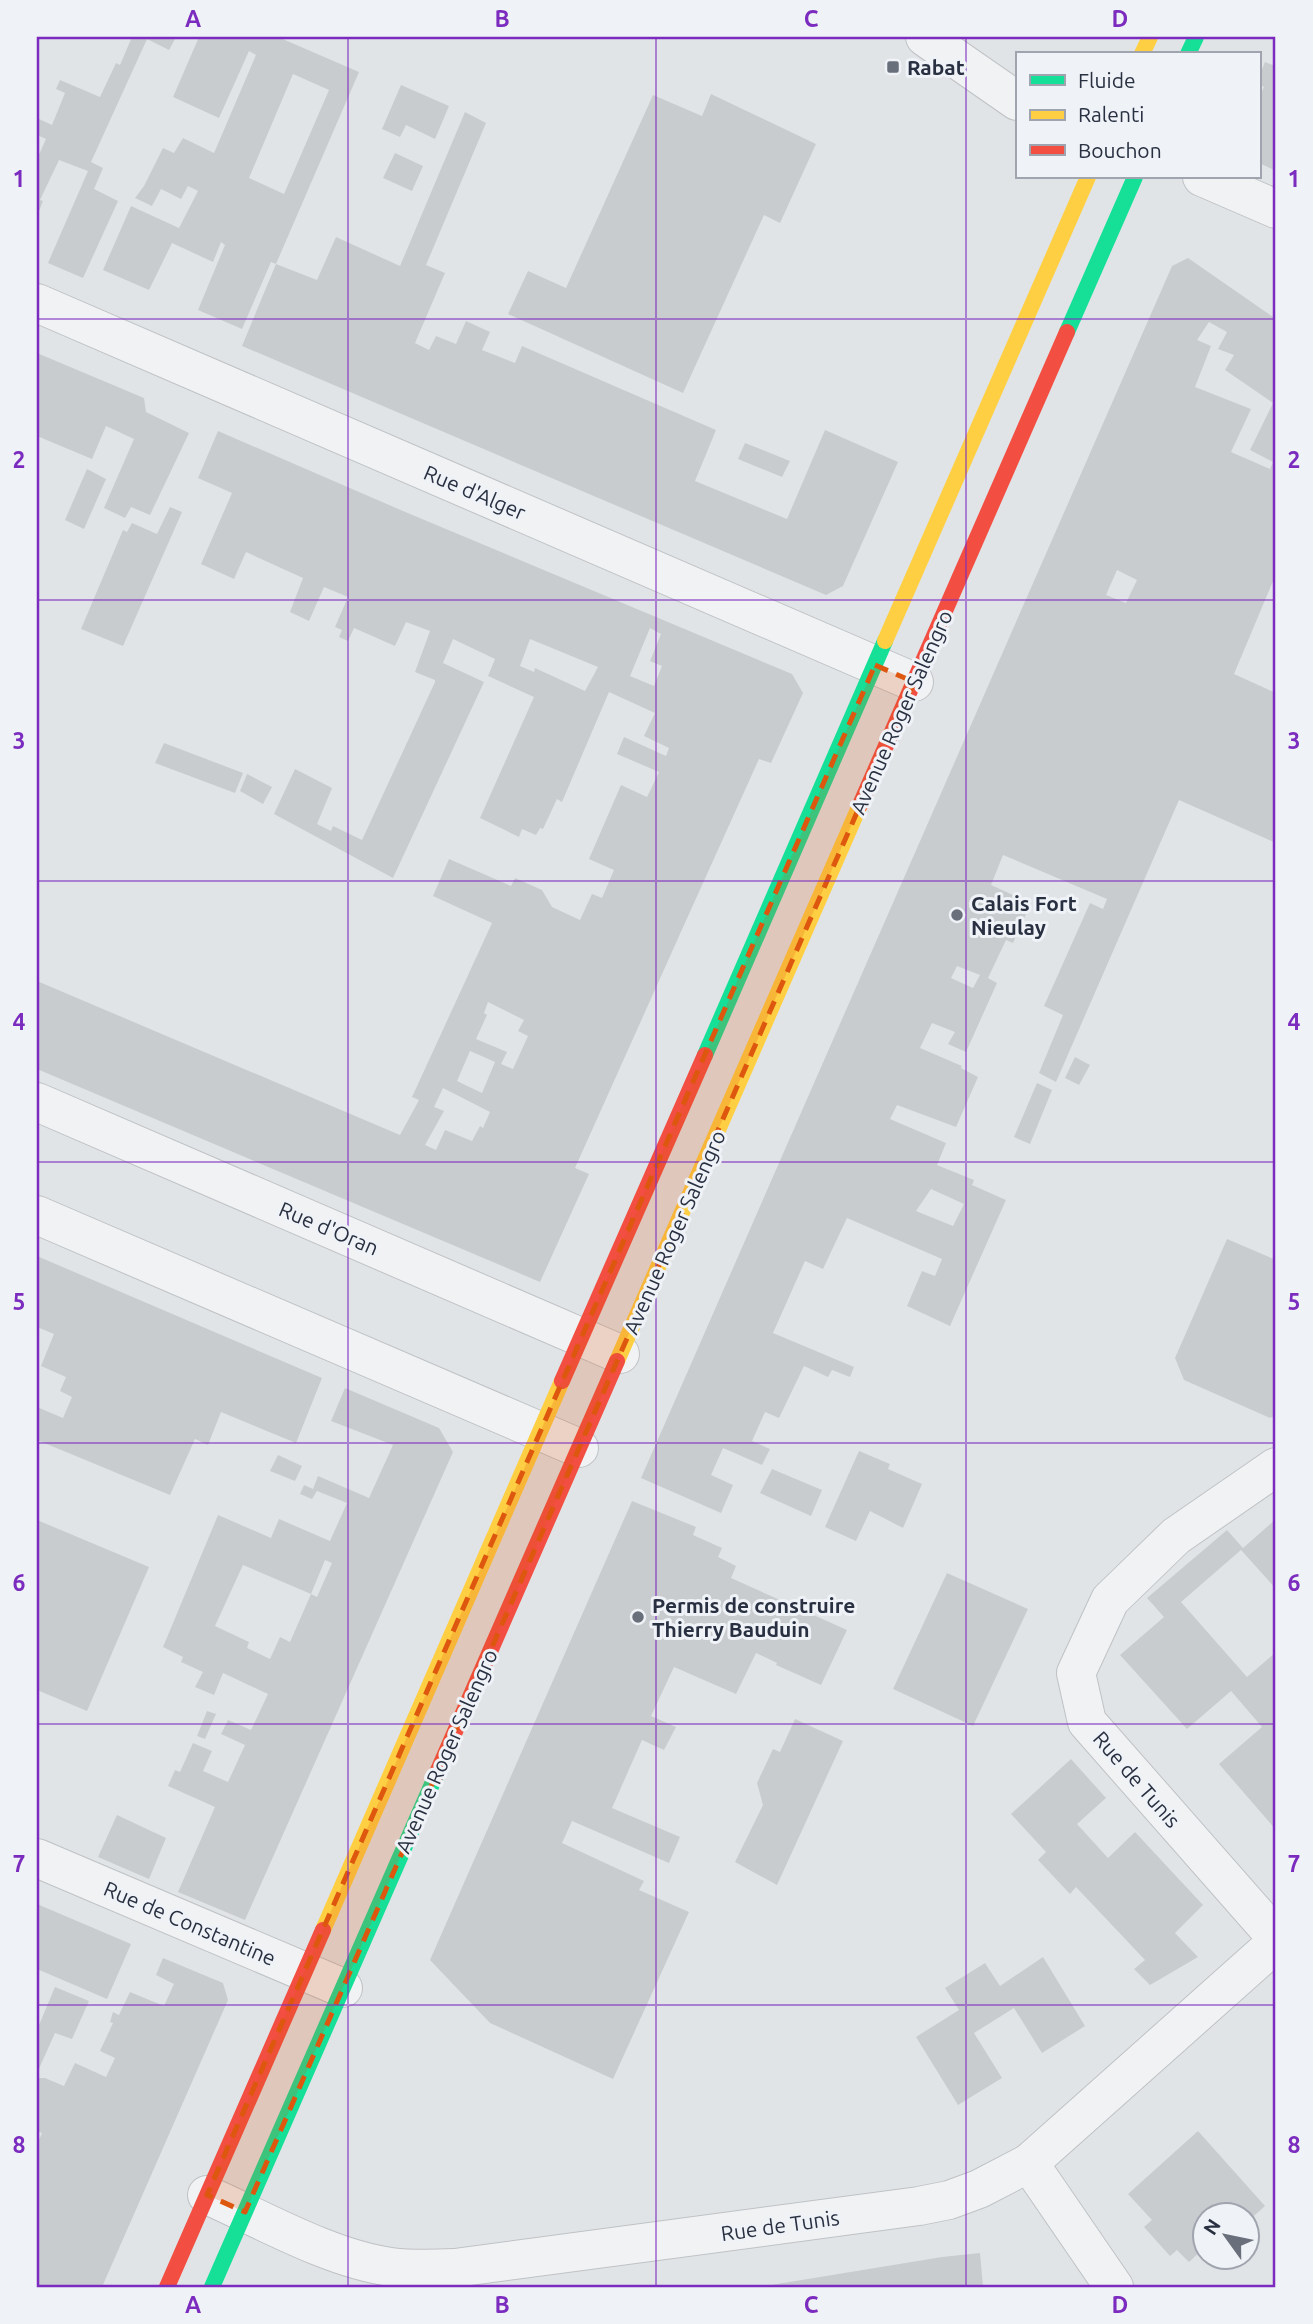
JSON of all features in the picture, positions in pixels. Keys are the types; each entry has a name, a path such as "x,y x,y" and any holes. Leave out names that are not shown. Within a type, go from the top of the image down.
{"main road":[{"name":"Avenue Roger Salengro","path":"167,2287 1088,178"},
{"name":"Avenue Roger Salengro","path":"212,2287 1131,179"}],"street":[{"path":"925,37 1016,100"},
{"path":"1204,178 1276,209"},
{"name":"Rue d'Alger","path":"37,303 914,682"},
{"name":"Rue d'Oran","path":"37,1102 620,1354"},
{"path":"37,1215 579,1448"},
{"name":"Rue de Tunis","path":"1276,1467 1176,1536 1110,1600 1076,1673 1087,1722 1276,1937"},
{"name":"Rue de Constantine","path":"37,1858 343,1988"},
{"name":"Rue de Tunis","path":"207,2195 363,2261 392,2267 424,2269 456,2268 949,2200 979,2189 1029,2163 1276,1943"},
{"path":"1029,2163 1114,2287"}],"highlighted area":[{"path":"875,665 914,682 245,2212 207,2195"}],"building":[{"path":"132,37 176,37 169,50 147,39 91,162 103,168 94,189 118,201 83,278 48,263 88,171 59,160 40,200 43,201 37,216 37,159 46,139 37,135 37,118 52,125 65,93 56,89 60,80 100,97 116,63 120,65"},
{"path":"199,37 278,37 359,72 276,264 271,262 242,329 198,310 225,245 221,242 213,262 172,243 149,290 103,270 131,206 179,228 198,191 188,186 181,199 161,189 152,206 135,198 163,148 174,153 183,138 214,153 256,55 249,51 219,118 173,97","holes":["293,74 329,90 284,194 249,178"]},
{"path":"1276,58 1276,171 1260,163 1260,96 1264,87 1260,85 1260,74 1265,62 1273,65"},
{"path":"401,85 449,106 435,139 406,125 400,137 382,129"},
{"path":"711,94 816,144 780,223 764,215 683,393 508,314 528,271 566,288 653,95 702,116"},
{"path":"465,112 486,123 426,265 445,273 415,343 429,350 436,336 456,344 466,321 490,332 482,350 515,363 522,346 716,430 695,481 787,519 825,430 898,462 843,586 826,595 242,346 276,264 317,280 336,237 400,266"},
{"path":"395,153 423,166 412,191 383,178"},
{"path":"1188,258 1276,319 1276,574 1234,674 1276,693 1276,843 1179,800 1056,1082 1039,1073 1063,1015 1044,1006 1090,903 1103,909 1107,899 1003,855 991,885 1031,903 1013,943 1006,940 988,978 997,983 966,1052 948,1044 955,1032 932,1023 920,1048 962,1066 961,1068 978,1077 956,1127 897,1105 890,1119 946,1143 937,1165 974,1180 972,1185 1006,1200 950,1326 907,1306 922,1271 935,1276 942,1259 847,1218 823,1269 805,1261 773,1333 854,1367 850,1377 832,1370 828,1377 804,1366 779,1418 765,1412 752,1441 770,1449 762,1465 723,1448 711,1475 733,1485 721,1513 641,1478 1172,266","holes":["1209,322 1227,332 1218,349 1234,355 1225,370 1273,403 1250,450 1273,462 1270,469 1231,452 1251,409 1195,387 1211,346 1197,340","1117,570 1137,580 1126,603 1106,595","957,966 980,975 973,988 951,978","931,1189 964,1204 953,1226 916,1211"]},
{"path":"37,353 144,398 146,412 189,433 150,515 131,507 125,518 104,508 134,439 106,426 92,459 37,436"},
{"path":"218,431 792,674 803,693 771,763 759,759 575,1168 589,1174 540,1282 37,1069 37,981 400,1135 419,1100 412,1097 492,923 433,896 449,859 511,886 515,878 542,890 552,907 580,920 592,894 602,898 614,870 589,859 621,785 647,797 659,772 617,754 624,737 666,756 669,748 644,736 655,713 609,692 562,802 557,799 543,829 540,828 536,835 522,829 519,837 480,818 534,697 488,676 495,659 453,639 443,663 484,682 393,878 274,814 295,769 332,788 317,824 331,831 333,826 362,840 435,682 415,672 430,631 406,622 395,646 354,628 348,641 339,637 342,630 335,627 348,597 324,587 309,621 290,612 303,578 246,552 234,579 201,564 232,493 198,478","holes":["650,628 661,634 650,661 662,666 654,686 630,676","530,639 598,667 585,691 535,668 534,672 520,666","488,1002 524,1020 518,1031 528,1036 513,1069 501,1064 507,1052 476,1039 487,1015 484,1013","470,1051 495,1062 482,1093 457,1081","443,1088 490,1112 483,1128 480,1126 472,1141 445,1130 436,1150 425,1145 444,1111 434,1107"]},
{"path":"745,443 790,461 782,477 738,459"},
{"path":"87,469 106,479 84,529 65,520"},
{"path":"170,507 182,512 123,646 81,629 123,530 127,532 132,523 157,534"},
{"path":"164,743 243,773 235,793 155,763"},
{"path":"247,774 272,787 263,804 240,791"},
{"path":"1075,1057 1090,1065 1079,1085 1065,1078"},
{"path":"1037,1083 1052,1090 1030,1144 1014,1137"},
{"path":"1227,1239 1276,1260 1276,1415 1270,1418 1184,1380 1175,1358"},
{"path":"37,1256 322,1378 296,1443 221,1412 208,1445 195,1439 170,1495 37,1440 37,1407 63,1418 72,1397 60,1391 66,1377 41,1366 54,1334 37,1327"},
{"path":"345,1388 439,1428 453,1452 245,1920 178,1892 215,1807 168,1786 175,1770 180,1772 193,1743 212,1751 203,1771 228,1782 245,1745 221,1734 228,1720 251,1730 268,1694 223,1673 214,1695 195,1687 203,1672 181,1662 183,1657 163,1647 218,1515 271,1538 279,1519 330,1541 347,1503 317,1491 312,1499 300,1494 304,1485 313,1489 318,1476 369,1498 393,1445 331,1421","holes":["325,1560 332,1563 317,1597 311,1594","243,1565 311,1594 290,1642 280,1637 270,1659 247,1648 249,1642 215,1626"]},
{"path":"859,1451 890,1464 888,1469 922,1484 903,1528 870,1511 856,1541 825,1527"},
{"path":"278,1455 302,1466 295,1481 270,1471"},
{"path":"772,1469 822,1490 811,1516 760,1493"},
{"path":"632,1501 696,1527 693,1535 722,1548 718,1557 736,1566 731,1578 847,1630 821,1685 756,1653 736,1694 674,1667 651,1716 676,1727 664,1750 642,1740 612,1808 680,1837 669,1863 572,1821 562,1843 644,1881 639,1890 689,1912 613,2079 490,2023 430,1960"},
{"path":"1276,1519 1276,1589 1241,1550 1181,1602 1247,1677 1276,1652 1276,1830 1219,1764 1262,1727 1231,1691 1187,1729 1120,1655 1164,1617 1147,1598 1227,1530 1243,1548"},
{"path":"37,1520 149,1567 87,1711 37,1690"},
{"path":"947,1573 1028,1609 973,1726 893,1689"},
{"path":"207,1711 216,1714 205,1739 197,1736"},
{"path":"795,1719 843,1741 777,1885 735,1862 763,1805 757,1783 773,1749 780,1752"},
{"path":"1071,1759 1106,1798 1077,1824 1108,1858 1135,1832 1203,1905 1175,1933 1198,1957 1150,1985 1134,1969 1145,1960 1076,1887 1070,1894 1038,1860 1046,1852 1011,1814"},
{"path":"117,1815 166,1838 149,1879 98,1857"},
{"path":"37,1904 131,1944 107,1999 37,1969"},
{"path":"1043,1957 1085,2026 1042,2053 1014,2008 974,2033 1002,2078 958,2105 916,2037 959,2010 945,1988 985,1963 1000,1986"},
{"path":"163,1958 223,1983 228,2000 102,2287 37,2287 37,2145 42,2133 37,2131 37,2078 45,2078 64,2086 75,2063 106,2077 115,2058 100,2051 113,2023 110,2022 113,2012 119,2015 130,1992 164,2006 174,1984 156,1975"},
{"path":"55,1987 89,2001 72,2039 55,2033 37,2073 37,2024 39,2025"},
{"path":"1198,2131 1265,2206 1260,2210 1260,2202 1190,2202 1189,2262 1177,2250 1170,2256 1144,2227 1152,2220 1128,2194"},
{"path":"980,2253 983,2287 759,2287 942,2257"}],"traffic: fast":[{"path":"1189,52 1196,37"},
{"path":"1067,332 1135,178"},
{"path":"705,1055 885,641"},
{"path":"212,2287 436,1775"}],"traffic: slow":[{"path":"1143,52 1150,37"},
{"path":"885,641 1088,178"},
{"path":"617,1361 860,805"},
{"path":"323,1930 562,1381"}],"traffic: jam":[{"path":"860,805 1067,332"},
{"path":"562,1381 705,1055"},
{"path":"436,1775 617,1361"},
{"path":"167,2287 323,1930"}],"place":[{"name":"Rabat","path":"893,67"},
{"name":"Calais Fort Nieulay","path":"957,915"},
{"name":"Permis de construire Thierry Bauduin","path":"638,1617"}]}
